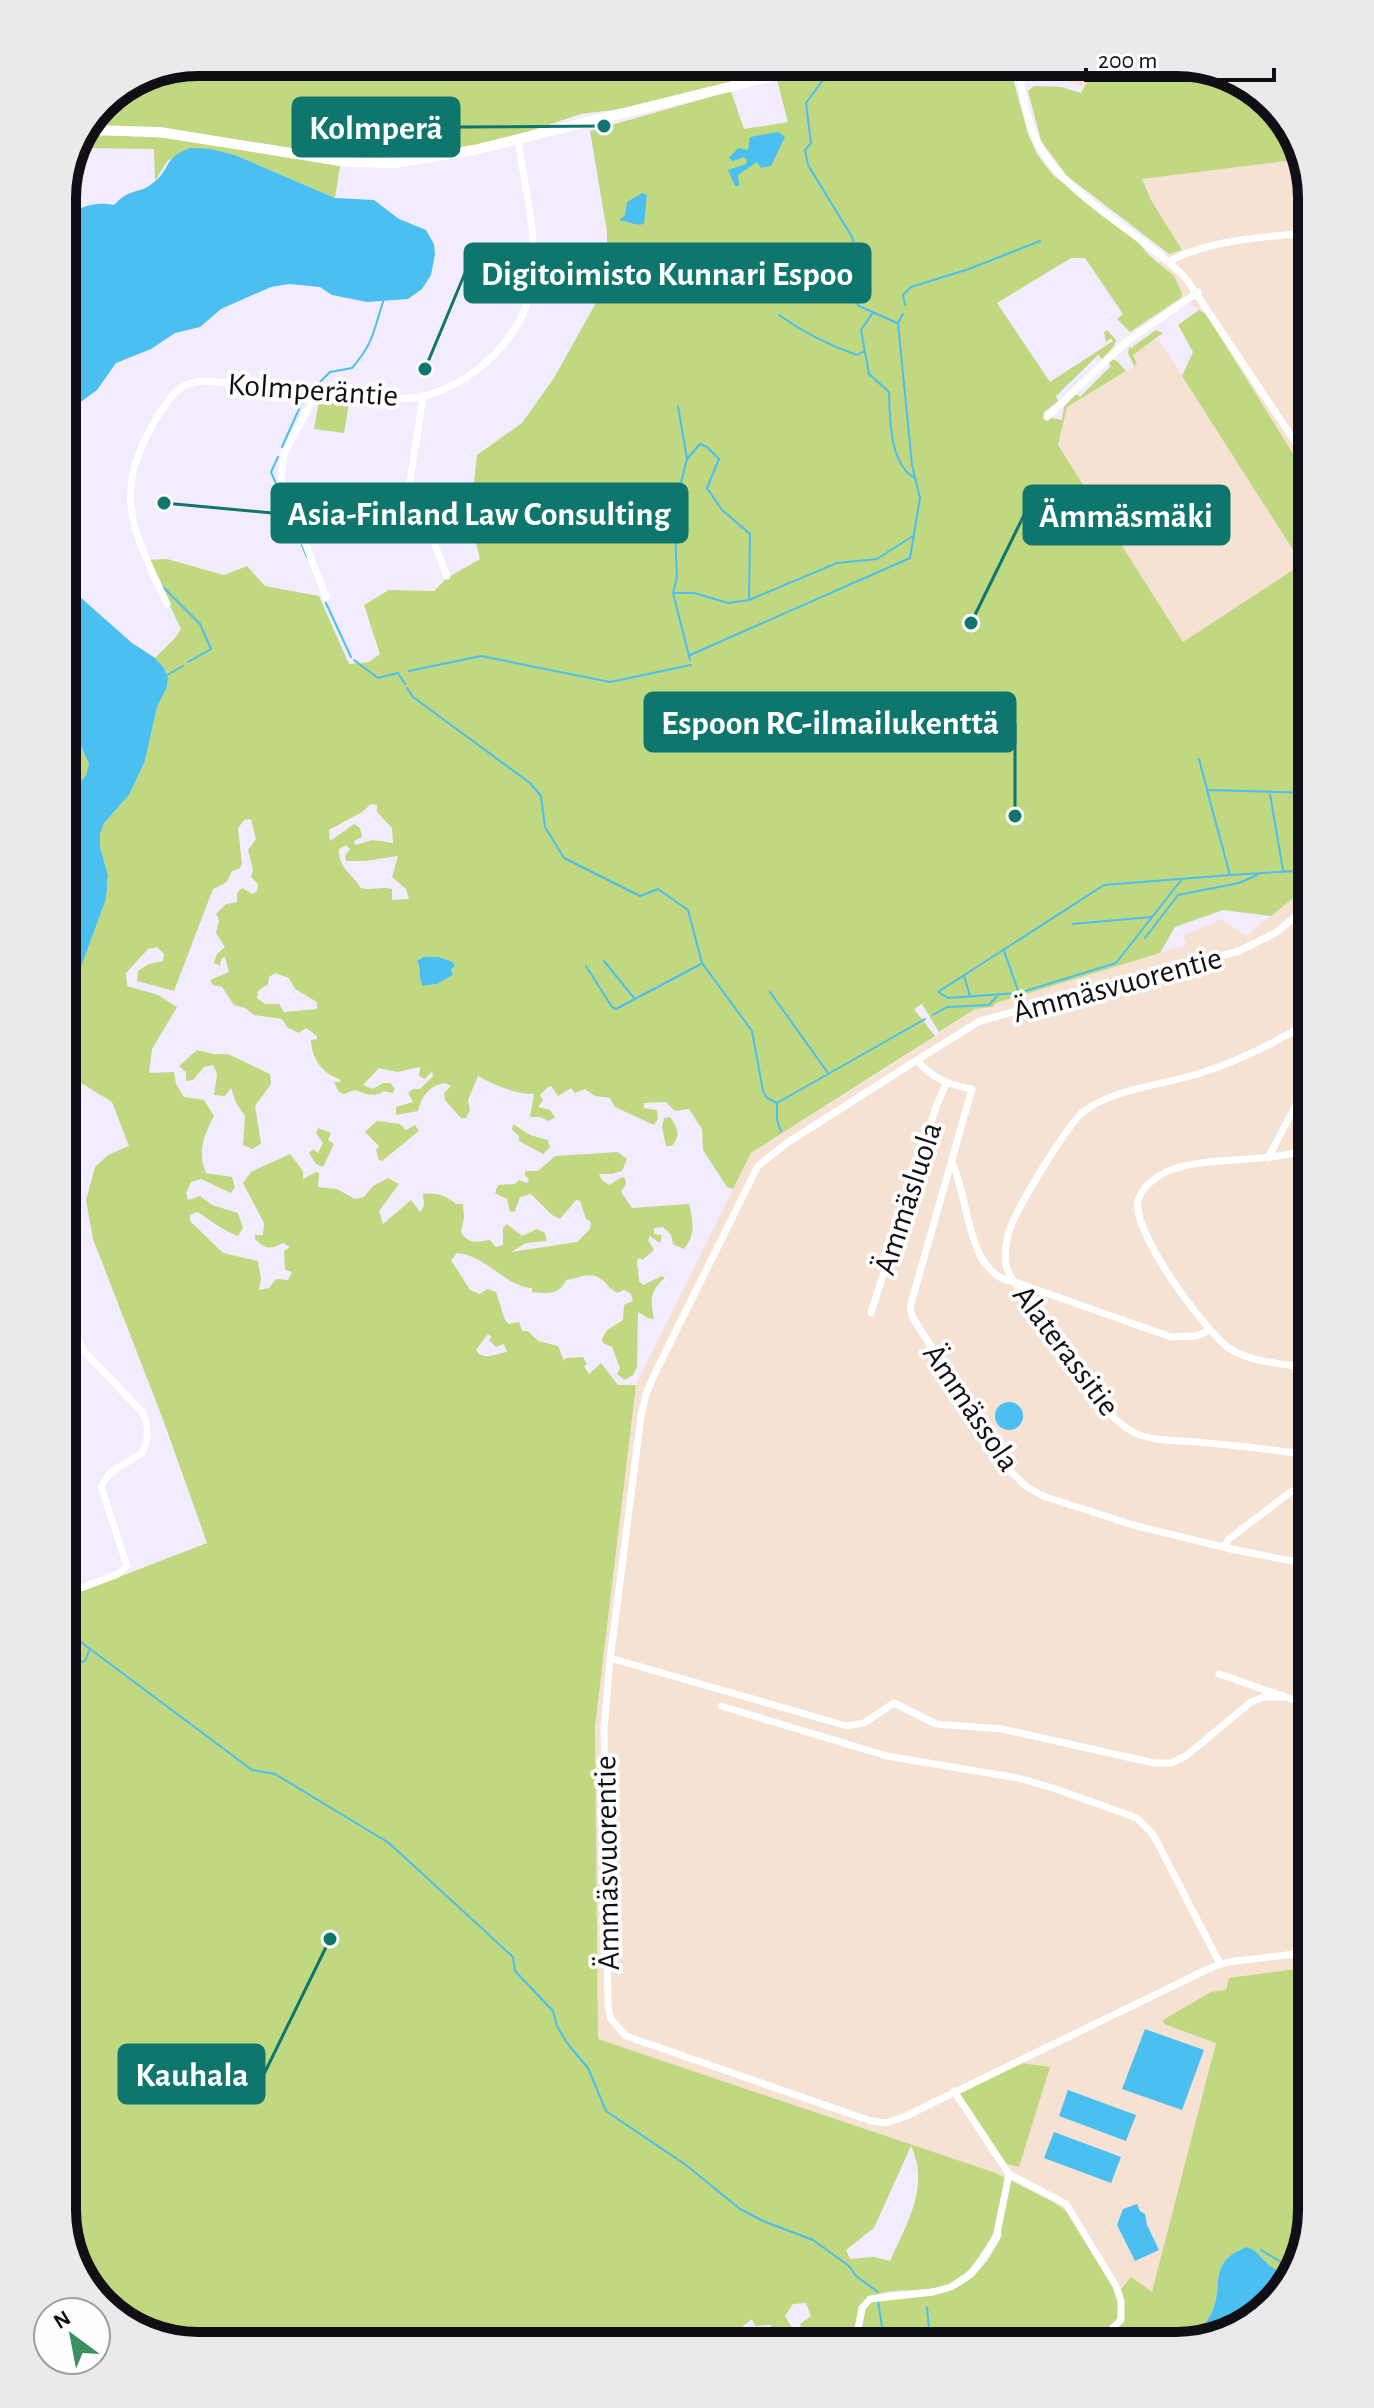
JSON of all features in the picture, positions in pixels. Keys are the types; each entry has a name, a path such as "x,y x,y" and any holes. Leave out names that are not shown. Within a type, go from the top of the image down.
{"main road":[{"path":"97,130 191,135 347,162 394,163 437,158 773,76"}],"street":[{"path":"1020,76 1033,134 1055,170 1170,261 1198,292 1298,446"},
{"name":"Kolmperäntie","path":"167,604 136,537 131,518 130,491 137,457 168,401 186,383 195,381 391,398 423,396 445,388 480,367 514,332 525,313 532,282 533,249 518,139"},
{"path":"1170,261 1210,244 1298,234"},
{"path":"1047,417 1126,342 1198,292"},
{"path":"317,392 284,454 281,480 326,597"},
{"path":"423,396 410,481 447,576"},
{"name":"Ämmäsvuorentie","path":"1298,914 1277,932 1239,951 980,1021 768,1156 750,1178 646,1394 610,1658 604,1728 608,2006 617,2028 626,2036 871,2121 886,2123 1174,1983 1220,1964 1298,1954"},
{"name":"Alaterassitie","path":"1298,1028 1272,1044 1201,1074 1118,1095 1083,1112 1059,1143 1008,1232 1006,1266 1015,1282 1063,1336 1102,1404 1116,1420 1134,1432 1152,1438 1298,1454"},
{"path":"917,1060 924,1069 946,1084"},
{"name":"Ämmässola","path":"946,1084 972,1089 910,1307 913,1318 1011,1472 1043,1496 1133,1525 1298,1562"},
{"name":"Ämmäsluola","path":"871,1313 946,1084"},
{"path":"1268,1158 1298,1101"},
{"path":"1298,1153 1184,1166 1155,1179 1139,1198 1139,1216 1151,1245 1209,1331 1232,1350 1248,1357 1298,1366"},
{"path":"952,1162 960,1180 976,1247 986,1268 1001,1281 1015,1282 1171,1337 1196,1336 1209,1331"},
{"path":"76,1332 83,1350 142,1412 147,1433 142,1453 111,1472 101,1486 127,1566 118,1574 76,1590"},
{"path":"1223,1547 1229,1539 1298,1488"},
{"path":"610,1658 847,1726 864,1723 894,1703 936,1724 1002,1729 1154,1763 1171,1763 1186,1756 1251,1702 1264,1697 1284,1697"},
{"path":"1219,1674 1298,1702"},
{"path":"721,1706 887,1756 1018,1778 1121,1810 1137,1818 1153,1834 1220,1964"},
{"path":"954,2091 1009,2174 1066,2204 1116,2286 1121,2301 1121,2320 1109,2332"},
{"path":"858,2332 862,2308 870,2299 933,2292 951,2287 972,2273 996,2238 1009,2174"}],"shaded area":[{"path":"1030,76 1085,76 1087,82 1083,87 1064,80"},
{"path":"1291,160 1298,198 1298,462 1206,314 1181,298 1182,293 1174,276 1158,264 1169,254 1182,250 1151,200 1142,179"},
{"path":"1158,338 1298,558 1298,567 1183,642 1058,445 1067,407 1137,365 1132,355"},
{"path":"1298,894 1298,1969 1229,1979 1219,2032 1153,2293 1119,2293 1069,2213 996,2173 598,2039 595,1727 636,1385 751,1153 975,1009 993,1007 996,1003 1186,945 1183,936 1222,919 1246,936"}],"green space":[{"path":"760,76 629,108 581,114 506,139 431,153 367,159 99,128 118,106 137,92 159,82 182,77"},
{"path":"794,76 972,76 977,80 1012,76 1028,134 1037,154 1053,175 1134,238 1174,276 1182,293 1181,298 1130,332 1117,319 1123,314 1085,258 1071,258 997,303 1050,382 1113,341 1111,338 1106,342 1104,332 1107,330 1116,340 1102,359 1098,355 1056,396 1058,401 1043,413 1062,420 1064,407 1076,394 1080,397 1111,366 1108,362 1112,359 1126,371 1067,407 1058,445 1183,642 1298,567 1298,894 1271,916 1223,910 1175,927 1160,953 996,1003 993,1007 975,1009 939,1032 922,1004 914,1009 935,1036 751,1153 733,1189 727,1187 703,1150 702,1129 689,1109 675,1111 666,1102 644,1103 644,1108 657,1110 658,1119 654,1125 615,1107 610,1098 595,1096 585,1089 575,1093 571,1088 558,1096 551,1086 540,1095 543,1100 538,1107 550,1110 555,1117 549,1121 530,1117 534,1094 512,1091 478,1076 468,1100 470,1110 466,1118 461,1118 445,1100 444,1093 451,1086 445,1083 427,1092 418,1111 396,1115 396,1107 413,1102 408,1093 420,1089 433,1076 432,1071 425,1079 419,1076 420,1067 397,1072 379,1068 363,1085 373,1089 390,1083 395,1089 393,1093 384,1091 370,1095 355,1090 344,1094 339,1092 334,1082 341,1080 323,1070 313,1054 311,1040 317,1039 317,1036 306,1028 299,1033 287,1027 282,1019 254,1015 234,1005 222,987 213,985 210,980 229,972 225,957 221,959 220,966 214,963 217,954 225,947 216,933 219,920 216,914 226,904 237,902 237,893 242,888 253,894 257,891 258,884 251,877 253,870 248,850 256,839 251,819 244,820 238,828 242,864 232,871 227,882 213,889 174,991 137,981 138,971 149,964 163,961 164,954 157,947 148,949 126,973 127,986 158,995 177,1007 152,1049 149,1073 174,1072 176,1084 184,1097 204,1100 214,1116 203,1143 203,1165 206,1173 232,1177 235,1187 231,1193 201,1179 191,1182 186,1193 188,1200 200,1196 212,1205 238,1213 243,1228 238,1236 197,1212 190,1215 190,1221 223,1253 258,1261 259,1290 269,1288 276,1279 288,1280 292,1272 285,1270 284,1251 290,1247 283,1243 268,1247 255,1239 255,1235 263,1235 264,1223 243,1183 251,1172 290,1154 303,1171 303,1179 319,1173 318,1187 337,1189 355,1199 364,1197 373,1186 388,1178 399,1184 379,1211 383,1224 411,1200 420,1212 424,1206 423,1194 432,1193 463,1204 461,1232 470,1241 490,1240 496,1247 503,1245 503,1228 507,1224 522,1236 537,1229 545,1233 547,1241 526,1243 511,1252 577,1242 590,1229 591,1222 586,1219 580,1201 576,1200 560,1219 531,1194 520,1197 515,1211 510,1212 507,1199 495,1193 498,1185 515,1184 519,1180 527,1183 526,1171 538,1171 555,1156 618,1152 627,1159 622,1171 599,1174 609,1185 625,1178 626,1184 621,1192 632,1208 689,1204 692,1228 684,1249 673,1244 671,1235 663,1227 654,1228 654,1234 662,1235 660,1243 650,1236 648,1240 654,1250 642,1260 637,1260 639,1281 643,1285 662,1276 665,1278 652,1296 654,1319 638,1312 637,1367 633,1375 625,1380 617,1374 620,1368 612,1347 603,1343 602,1339 607,1330 623,1320 624,1305 633,1301 631,1294 624,1290 618,1293 601,1279 589,1275 566,1280 552,1292 532,1292 532,1288 513,1282 467,1255 457,1253 451,1260 470,1290 480,1294 487,1289 496,1292 509,1324 519,1322 522,1331 528,1331 538,1341 558,1346 564,1361 566,1358 583,1357 589,1374 601,1363 618,1385 636,1385 595,1727 598,2039 996,2173 1069,2213 1118,2293 1131,2277 1152,2292 1216,2043 1164,2024 1163,2020 1211,1992 1226,1990 1229,1978 1298,1969 1298,2210 1292,2249 1280,2272 1247,2247 1234,2253 1221,2268 1217,2295 1208,2320 1199,2330 1176,2332 860,2332 864,2309 871,2300 926,2296 954,2289 966,2282 994,2250 1002,2235 997,2226 983,2251 959,2278 941,2287 891,2292 870,2298 858,2313 855,2332 802,2332 800,2324 811,2316 806,2303 793,2304 785,2316 794,2332 771,2332 771,2325 755,2326 752,2319 736,2332 190,2332 159,2326 118,2302 97,2278 82,2249 76,2210 76,1594 207,1543 93,1239 86,1200 95,1167 108,1155 129,1146 112,1102 76,1080 76,980 106,899 108,875 100,847 100,834 104,823 129,795 145,761 157,707 168,678 155,658 181,629 148,560 167,559 224,575 247,566 265,586 319,596 349,664 369,662 380,654 364,605 389,590 434,591 447,578 480,559 470,520 477,455 522,423 554,378 607,283 607,232 590,131 731,91 744,129 788,122 777,80","holes":["371,804 377,805 377,812 392,828 393,843 373,840 355,845 354,841 362,837 360,828 354,824 330,841 329,830","346,845 350,849 345,856 346,861 398,856 392,877 406,889 409,899 392,900 392,889 361,888 339,856 339,849","423,957 439,957 453,962 453,975 437,984 424,986 417,961","275,973 289,978 295,989 317,1002 317,1009 284,1012 279,1004 265,1004 257,998 258,991 268,984 269,977","488,1334 496,1347 504,1344 507,1352 490,1356 479,1353 476,1350","911,2146 916,2161 917,2190 909,2219 890,2261 874,2257 850,2259 846,2250 874,2228"]},
{"path":"1085,76 1184,76 1215,82 1244,97 1268,118 1291,160 1142,179 1151,200 1182,250 1169,254 1067,176 1041,141 1028,91 1034,86 1061,87 1081,93 1087,82"},
{"path":"95,134 186,139 340,166 335,198 235,155 211,149 168,160 155,181 154,149 87,148"},
{"path":"1199,310 1206,314 1298,462 1298,558 1182,376 1193,352 1178,325"},
{"path":"1156,330 1163,333 1133,355 1137,364 1134,366 1128,353 1129,347"},
{"path":"327,395 350,397 344,433 314,429 319,400 326,400"},
{"path":"76,736 89,764 86,775 76,787"},
{"path":"197,1050 228,1054 270,1074 271,1084 255,1106 261,1143 253,1149 243,1145 245,1116 231,1088 225,1096 214,1095 217,1074 213,1065 204,1067 193,1080 186,1081 186,1072 179,1066"},
{"path":"670,1117 677,1128 677,1135 672,1146 666,1146 662,1127 664,1118"},
{"path":"377,1121 400,1124 406,1130 415,1125 419,1131 382,1161 376,1150 379,1146 365,1132"},
{"path":"513,1124 530,1135 548,1140 550,1147 543,1154 519,1141 519,1136 512,1130"},
{"path":"318,1128 331,1133 328,1140 334,1144 323,1167 316,1164 309,1153 313,1149 318,1153 323,1143 316,1133"},
{"path":"1020,2063 1050,2067 1019,2167 1006,2164 959,2094"}],"water":[{"path":"778,132 785,137 771,166 761,168 757,162 738,175 739,186 735,186 728,170 746,164 747,160 744,157 733,161 729,158 738,148 748,150 750,137"},
{"path":"190,148 211,149 235,155 335,198 374,200 399,219 426,230 434,244 431,275 422,289 408,299 367,302 332,295 320,287 289,284 271,287 221,309 200,327 175,333 151,349 116,363 97,390 76,403 76,210 93,205 114,205 125,196 143,189 159,178 171,160"},
{"path":"642,193 647,195 644,224 619,221 625,215 627,202"},
{"path":"76,593 132,643 155,658 168,678 157,707 145,761 129,795 104,823 100,834 100,847 108,875 106,899 76,980 76,787 86,775 89,764 76,736"},
{"path":"423,957 439,957 453,962 453,975 437,984 423,986 417,961"},
{"path":"1009,1402 1019,1406 1023,1416 1019,1426 1009,1430 999,1426 995,1416 999,1406"},
{"path":"1145,2029 1204,2050 1182,2110 1122,2089"},
{"path":"1068,2090 1136,2115 1126,2141 1059,2116"},
{"path":"1054,2132 1121,2157 1111,2183 1044,2158"},
{"path":"76,2171 78,2184 76,2213"},
{"path":"1137,2204 1145,2214 1159,2250 1135,2261 1117,2225 1123,2209"},
{"path":"1247,2247 1280,2272 1268,2290 1244,2311 1215,2326 1199,2330 1208,2320 1214,2305 1221,2268 1234,2253"}],"waterway":[{"path":"826,76 806,103 811,143 805,150 808,165 852,237 856,251 855,265 847,292 859,306 897,323"},
{"path":"905,305 903,295 911,287 969,269 1040,241"},
{"path":"316,386 330,372 352,368 360,359 384,299"},
{"path":"872,314 861,330 869,374 889,392 896,451 906,471 915,478"},
{"path":"690,655 910,558 920,498 912,465 898,323 903,314"},
{"path":"779,315 836,347 857,355 864,351"},
{"path":"282,447 304,398 312,394"},
{"path":"678,406 687,459 674,510 677,577 673,593 690,660"},
{"path":"687,459 700,444 719,459 707,488 722,510 750,534 749,598"},
{"path":"278,457 271,472 298,535"},
{"path":"675,593 694,593 728,603 749,600 837,563 877,559 913,536"},
{"path":"302,545 307,557"},
{"path":"162,586 200,624 211,649 188,662"},
{"path":"326,603 351,657"},
{"path":"409,671 481,656 610,682 691,665"},
{"path":"354,660 378,678 398,673 405,684"},
{"path":"167,675 183,666"},
{"path":"407,688 413,697 530,783 541,796 545,827 564,858 640,896 658,889 688,910 702,963 752,1031 763,1091 767,1098 777,1103"},
{"path":"1199,759 1207,789"},
{"path":"1298,793 1207,790 1230,875 1298,871"},
{"path":"1270,794 1283,870"},
{"path":"1182,879 1116,963 1019,993 948,998 938,992 1104,885 1230,875"},
{"path":"1145,938 1178,895 1239,883 1257,875"},
{"path":"1073,924 1151,917"},
{"path":"1004,951 1019,993"},
{"path":"604,961 634,998"},
{"path":"586,966 616,1009 701,964"},
{"path":"964,976 970,996"},
{"path":"770,992 828,1073"},
{"path":"933,1015 947,1007 989,1005 998,995"},
{"path":"781,1131 777,1120 777,1103 925,1019"},
{"path":"76,1638 252,1770 275,1774 389,1843 513,1957 515,1971 553,2011 567,2043 588,2068 606,2111 686,2165 740,2209 813,2240 878,2292"},
{"path":"76,1663 85,1661 89,1651"},
{"path":"1261,2250 1285,2264"},
{"path":"878,2301 883,2332"},
{"path":"927,2307 929,2330"}],"place":[{"name":"Kolmperä","path":"604,126"},
{"name":"Digitoimisto Kunnari Espoo","path":"425,369"},
{"name":"Asia-Finland Law Consulting","path":"164,503"},
{"name":"Ämmäsmäki","path":"971,623"},
{"name":"Espoon RC-ilmailukenttä","path":"1015,816"},
{"name":"Kauhala","path":"330,1939"}]}
